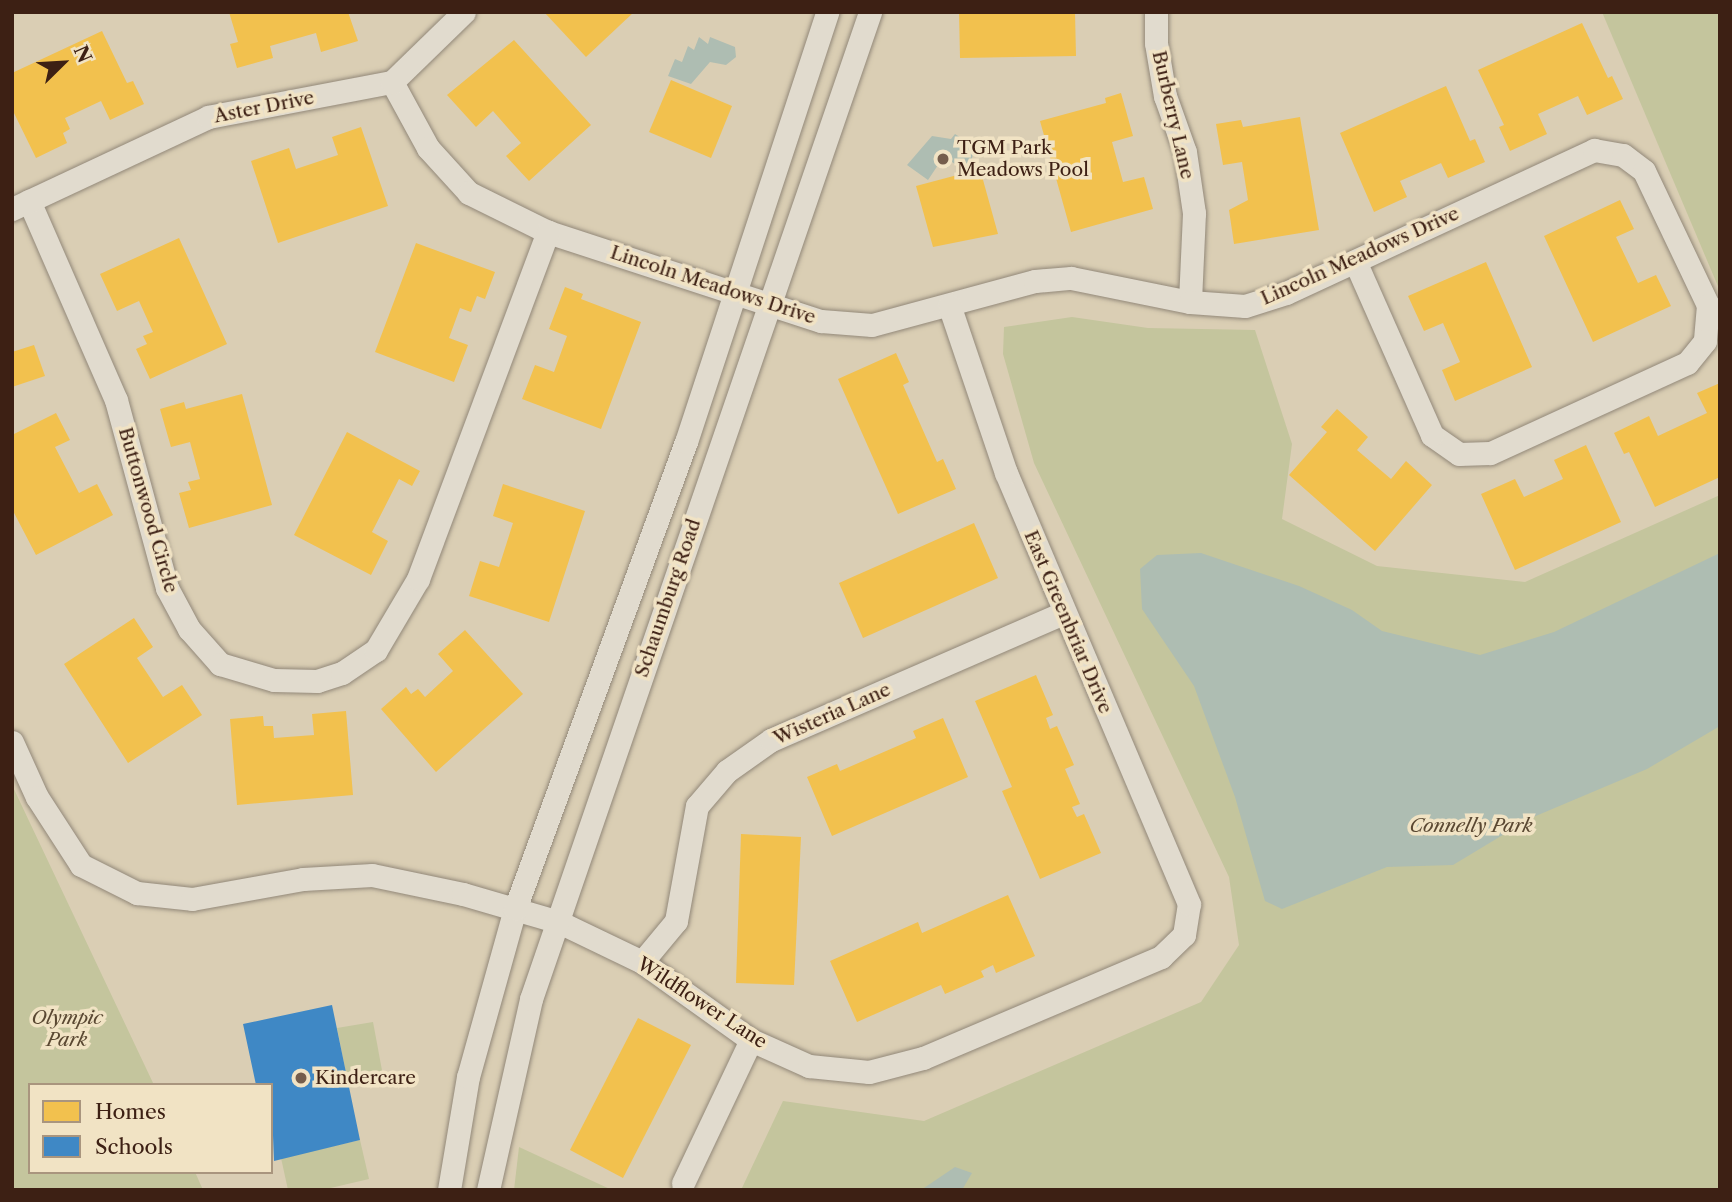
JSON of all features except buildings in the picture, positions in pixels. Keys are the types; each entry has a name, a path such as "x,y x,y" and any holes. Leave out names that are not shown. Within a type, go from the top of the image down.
{"street":[{"path":"392,82 464,12"},
{"name":"Schaumburg Road","path":"449,1190 468,1077 515,909 686,442 827,12"},
{"name":"Schaumburg Road","path":"488,1190 531,999 870,12"},
{"name":"Burberry Lane","path":"1156,12 1156,43 1165,96 1185,152 1194,213 1190,302"},
{"name":"Aster Drive","path":"21,205 208,117 392,82"},
{"name":"Lincoln Meadows Drive","path":"392,82 428,148 469,193 548,232 821,321 872,325 1035,281 1071,278 1190,302 1245,306 1355,261 1594,150 1623,155 1644,171 1708,305 1705,341 1687,363 1490,453 1459,454 1432,435 1355,261"},
{"name":"Buttonwood Circle","path":"21,205 116,400 167,588 189,629 220,664 274,680 317,681 342,673 376,650 418,579 548,232"},
{"name":"East Greenbriar Drive","path":"948,305 1006,474 1189,904 1184,935"},
{"name":"Wisteria Lane","path":"642,962 676,921 696,806 727,771 771,740 1063,613"},
{"name":"Wildflower Lane","path":"12,742 37,797 81,866 137,893 192,899 303,879 372,874 515,909 559,922 642,962 751,1040 809,1066 869,1072 923,1058 1161,957 1184,935"},
{"path":"683,1183 751,1040"}],"green space":[{"path":"1602,12 1720,12 1720,291"},
{"name":"Connelly Park","path":"1072,317 1148,328 1255,330 1292,444 1282,519 1377,566 1525,582 1720,495 1720,1190 741,1190 783,1101 924,1121 1201,1002 1239,945 1229,877 1034,463 1003,354 1004,327"},
{"name":"Olympic Park","path":"12,785 153,1083 28,1083 28,1174 196,1174 203,1190 12,1190"},
{"path":"373,1022 384,1081 349,1088 337,1028"},
{"path":"360,1140 369,1179 322,1190 288,1190 281,1158"},
{"path":"519,1147 612,1190 514,1190"}],"shaded area":[{"path":"699,37 708,44 710,37 735,47 736,57 726,65 710,62 691,84 668,76 675,59 682,62 688,46 694,50"},
{"name":"TGM Park Meadows Pool","path":"955,134 975,147 970,165 959,167 952,162 947,168 940,162 928,180 907,165 932,136 951,139"},
{"path":"1201,553 1299,586 1352,610 1382,631 1480,655 1554,632 1720,553 1720,726 1647,769 1531,818 1453,865 1387,867 1282,909 1265,901 1235,797 1194,686 1142,609 1140,569 1157,555"},
{"path":"955,1167 972,1173 962,1190 921,1190"}],"place":[{"name":"TGM Park Meadows Pool","path":"943,159"},
{"name":"Kindercare","path":"301,1078"}]}
